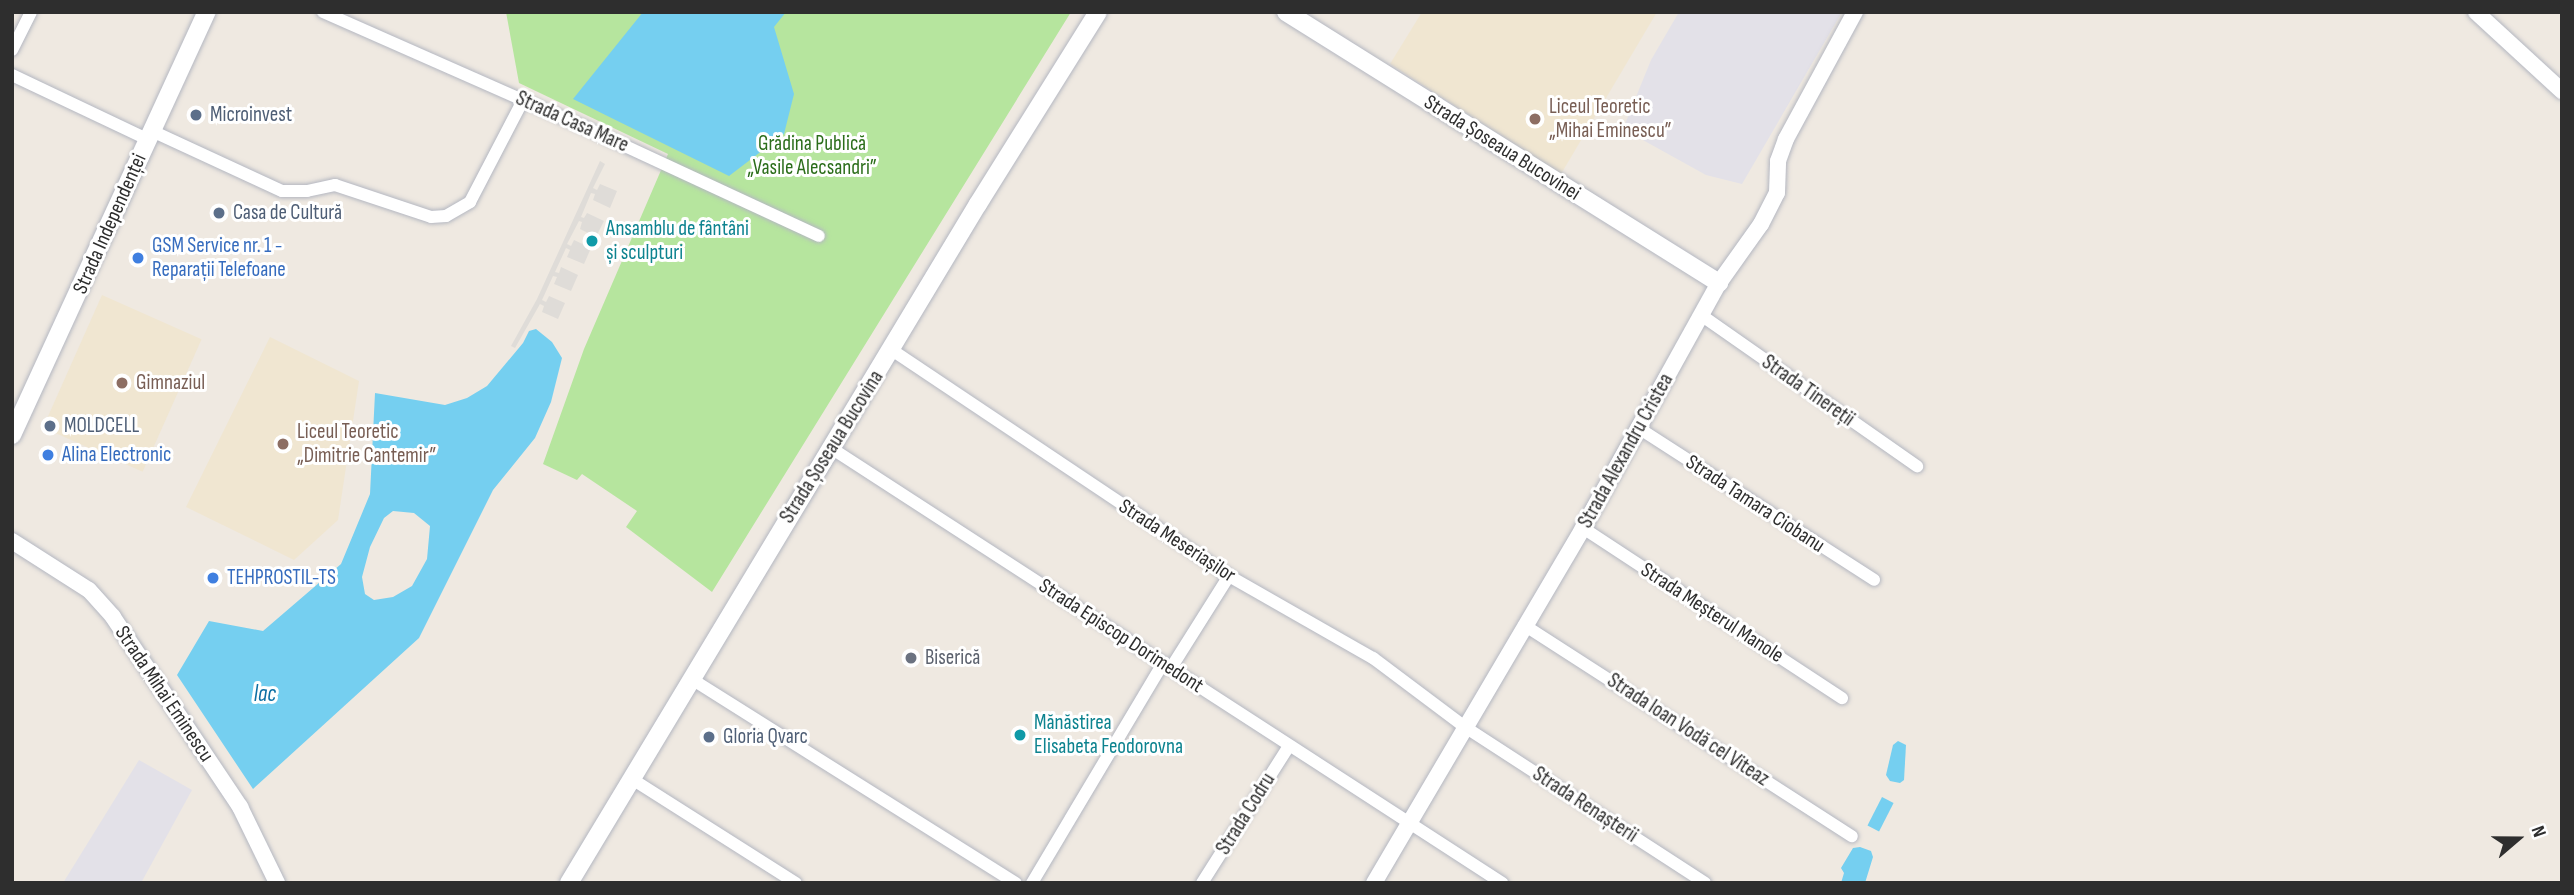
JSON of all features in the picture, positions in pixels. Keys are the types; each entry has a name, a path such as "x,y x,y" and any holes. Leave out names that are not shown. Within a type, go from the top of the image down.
{"main road":[{"name":"Strada Independenței","path":"12,435 17,411 207,12"},
{"name":"Strada Șoseaua Bucovina","path":"569,883 690,678 1098,12"},
{"name":"Strada Șoseaua Bucovinei","path":"1286,12 1719,282"}],"street":[{"path":"12,50 31,12"},
{"name":"Strada Casa Mare","path":"323,12 523,100 819,236"},
{"name":"Strada Alexandru Cristea","path":"1374,883 1583,528 1719,282 1761,224 1777,193 1778,161 1786,139 1855,12"},
{"path":"2476,12 2562,92"},
{"path":"12,75 282,191 307,191 335,185 431,218 446,215 470,202 523,100"},
{"name":"Strada Tinereții","path":"1701,315 1917,466"},
{"name":"Strada Meseriașilor","path":"892,350 1229,576 1373,658 1465,727"},
{"name":"Strada Tamara Ciobanu","path":"1637,427 1874,580"},
{"name":"Strada Episcop Dorimedont","path":"831,448 1502,883"},
{"name":"Strada Meșterul Manole","path":"1583,528 1842,698"},
{"name":"Strada Mihai Eminescu","path":"12,541 89,590 113,617 240,807 277,883"},
{"path":"1032,883 1167,666 1229,576"},
{"name":"Strada Ioan Vodă cel Viteaz","path":"1524,625 1852,836"},
{"path":"690,678 1016,883"},
{"name":"Strada Renașterii","path":"1465,727 1705,883"},
{"name":"Strada Codru","path":"1202,883 1289,746"},
{"path":"632,779 796,883"}],"shaded area":[{"name":"Liceul Teoretic „Mihai Eminescu”","path":"1422,12 1657,12 1561,174 1390,64"},
{"path":"1679,12 1842,12 1742,184 1706,175 1623,129 1651,60"},
{"path":"600,161 605,164 593,188 597,190 600,184 617,191 610,208 593,200 595,194 591,193 581,217 584,218 587,213 604,221 596,237 580,229 582,222 579,221 567,244 571,246 574,240 591,248 584,264 567,257 570,250 566,248 555,272 559,273 561,267 578,275 571,291 554,284 557,277 553,276 542,300 546,302 549,296 565,303 558,319 542,312 544,306 540,304 515,348 511,346 537,299"},
{"name":"Gimnaziul","path":"102,295 202,339 143,472 43,427"},
{"name":"Liceul Teoretic „Dimitrie Cantemir”","path":"270,337 359,381 338,520 294,560 186,507"},
{"path":"139,760 192,790 141,883 63,883"}],"green space":[{"name":"Grădina Publică „Vasile Alecsandri”","path":"506,12 1071,12 712,592 626,527 637,511 582,474 577,480 543,464 584,349 668,154 519,83"}],"water":[{"path":"643,12 786,12 774,27 794,94 784,134 729,176 573,99"},
{"name":"lac","path":"536,329 552,342 562,358 551,402 535,438 493,490 419,638 253,789 177,675 209,621 263,631 341,564 370,494 375,393 445,405 467,398 487,386 523,343 529,331","holes":["393,511 414,513 430,526 427,559 412,586 393,597 374,600 365,594 362,577 370,547 384,518"]},
{"path":"1898,741 1906,745 1904,780 1900,783 1890,781 1886,775 1893,745"},
{"path":"1882,797 1894,803 1879,831 1867,826"},
{"path":"1860,847 1871,851 1873,857 1865,883 1841,883 1844,873 1841,868 1853,848"}],"place":[{"name":"Microinvest","path":"196,115"},
{"name":"Liceul Teoretic „Mihai Eminescu”","path":"1535,119"},
{"name":"Casa de Cultură","path":"219,213"},
{"name":"Ansamblu de fântâni și sculpturi","path":"592,241"},
{"name":"GSM Service nr. 1 - Reparații Telefoane","path":"138,258"},
{"name":"Gimnaziul","path":"122,383"},
{"name":"MOLDCELL","path":"50,426"},
{"name":"Liceul Teoretic „Dimitrie Cantemir”","path":"283,444"},
{"name":"Alina Electronic","path":"48,455"},
{"name":"TEHPROSTIL-TS","path":"213,578"},
{"name":"Biserică","path":"911,658"},
{"name":"Mănăstirea Elisabeta Feodorovna","path":"1020,735"},
{"name":"Gloria Qvarc","path":"709,737"}]}
